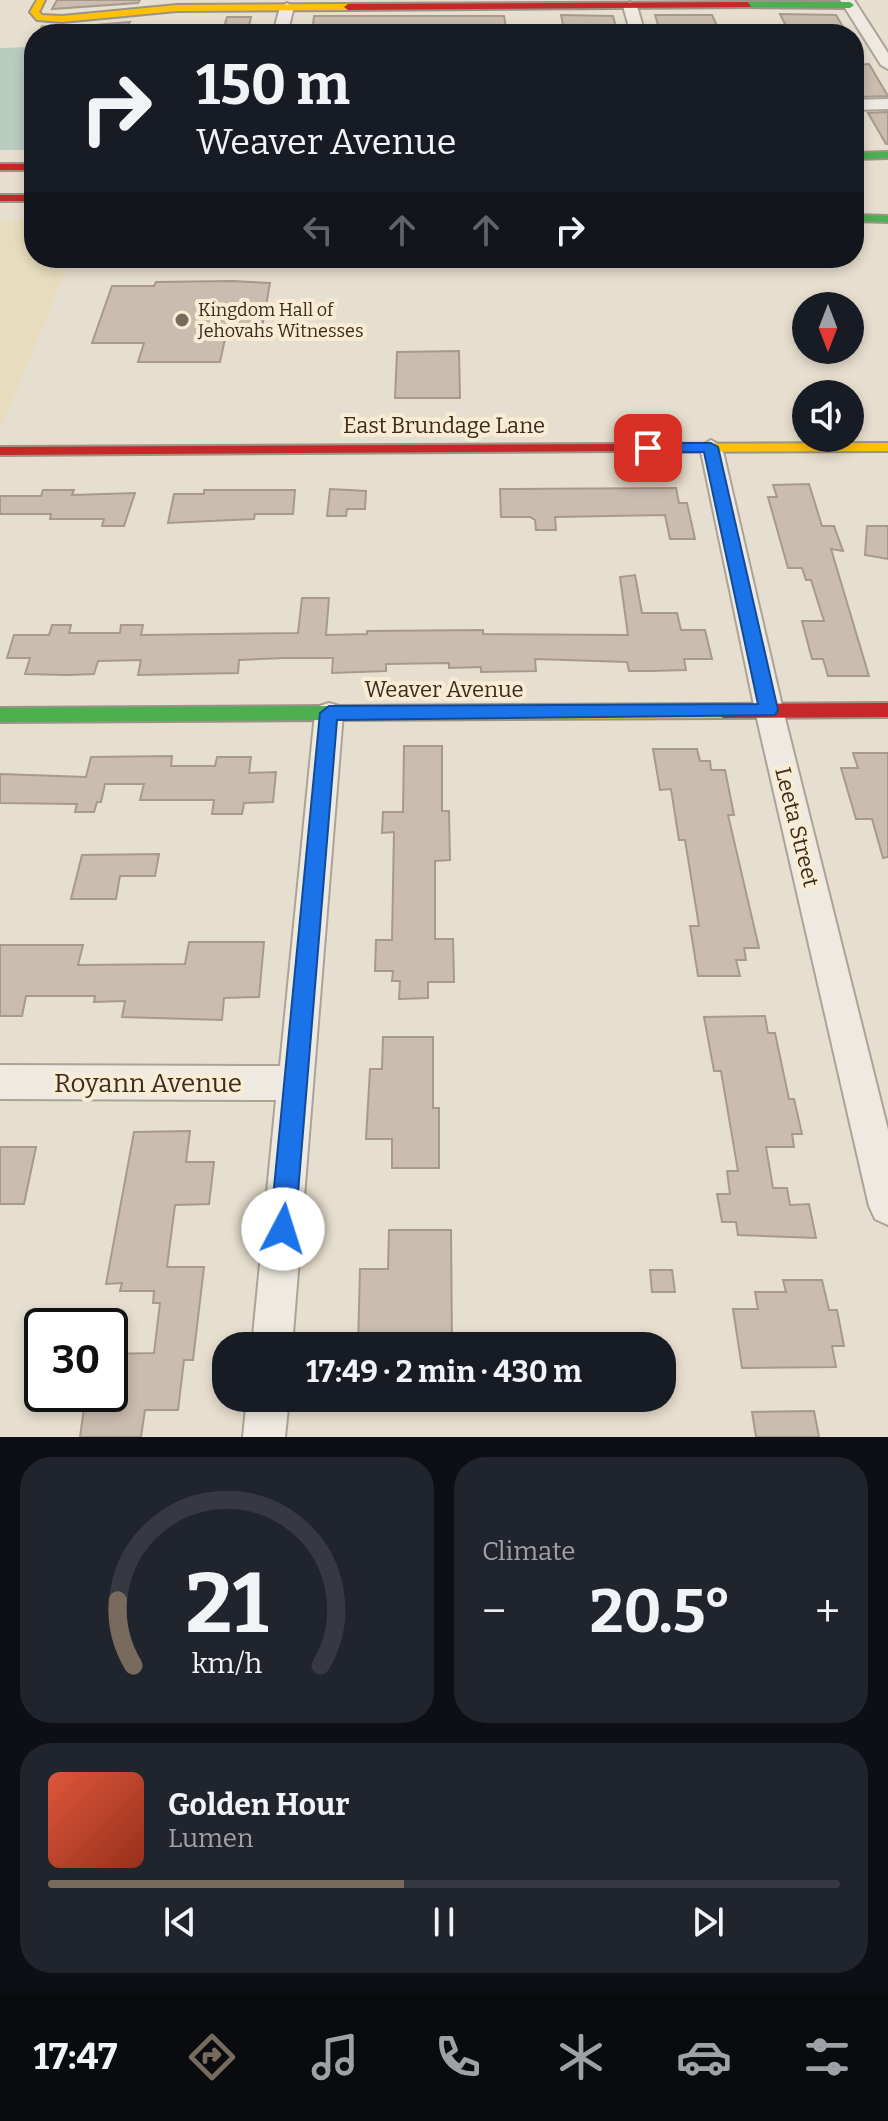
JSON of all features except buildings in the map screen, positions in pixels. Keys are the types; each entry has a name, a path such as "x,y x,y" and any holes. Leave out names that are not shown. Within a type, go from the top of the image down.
{"main road":[{"path":"41,9 62,19 177,8 849,3"},
{"path":"864,156 888,155"},
{"path":"864,165 888,165"},
{"path":"0,167 24,167"},
{"path":"0,198 24,198"},
{"path":"864,218 888,219"},
{"name":"East Brundage Lane","path":"0,451 888,447"},
{"name":"Weaver Avenue","path":"0,715 888,710"}],"street":[{"path":"849,3 860,24"},
{"path":"630,6 635,24"},
{"path":"283,24 287,7"},
{"path":"864,30 878,56"},
{"path":"864,105 888,104"},
{"name":"Leeta Street","path":"711,447 769,710 888,1206"},
{"path":"273,1332 329,713"},
{"name":"Royann Avenue","path":"0,1082 296,1083"},
{"path":"264,1437 267,1412"}],"shaded area":[{"path":"24,47 24,150 0,150 0,48"},
{"path":"0,220 24,220 24,268 67,268 3,424 0,424"}],"traffic: fast":[{"path":"748,5 850,5"},
{"path":"864,156 888,155"},
{"path":"864,218 888,219"},
{"path":"0,715 333,713"}],"traffic: slow":[{"path":"41,0 34,12 40,18 62,19 177,8 348,7"},
{"path":"619,448 888,447"},
{"path":"333,713 723,711"}],"traffic: jam":[{"path":"348,7 748,5"},
{"path":"0,167 24,167"},
{"path":"0,198 24,198"},
{"path":"0,451 619,448"},
{"path":"723,711 888,710"}],"place":[{"name":"Kingdom Hall of Jehovahs Witnesses","path":"182,320"}],"route":[{"path":"283,1229 329,713 769,710 711,447 648,448"}]}
